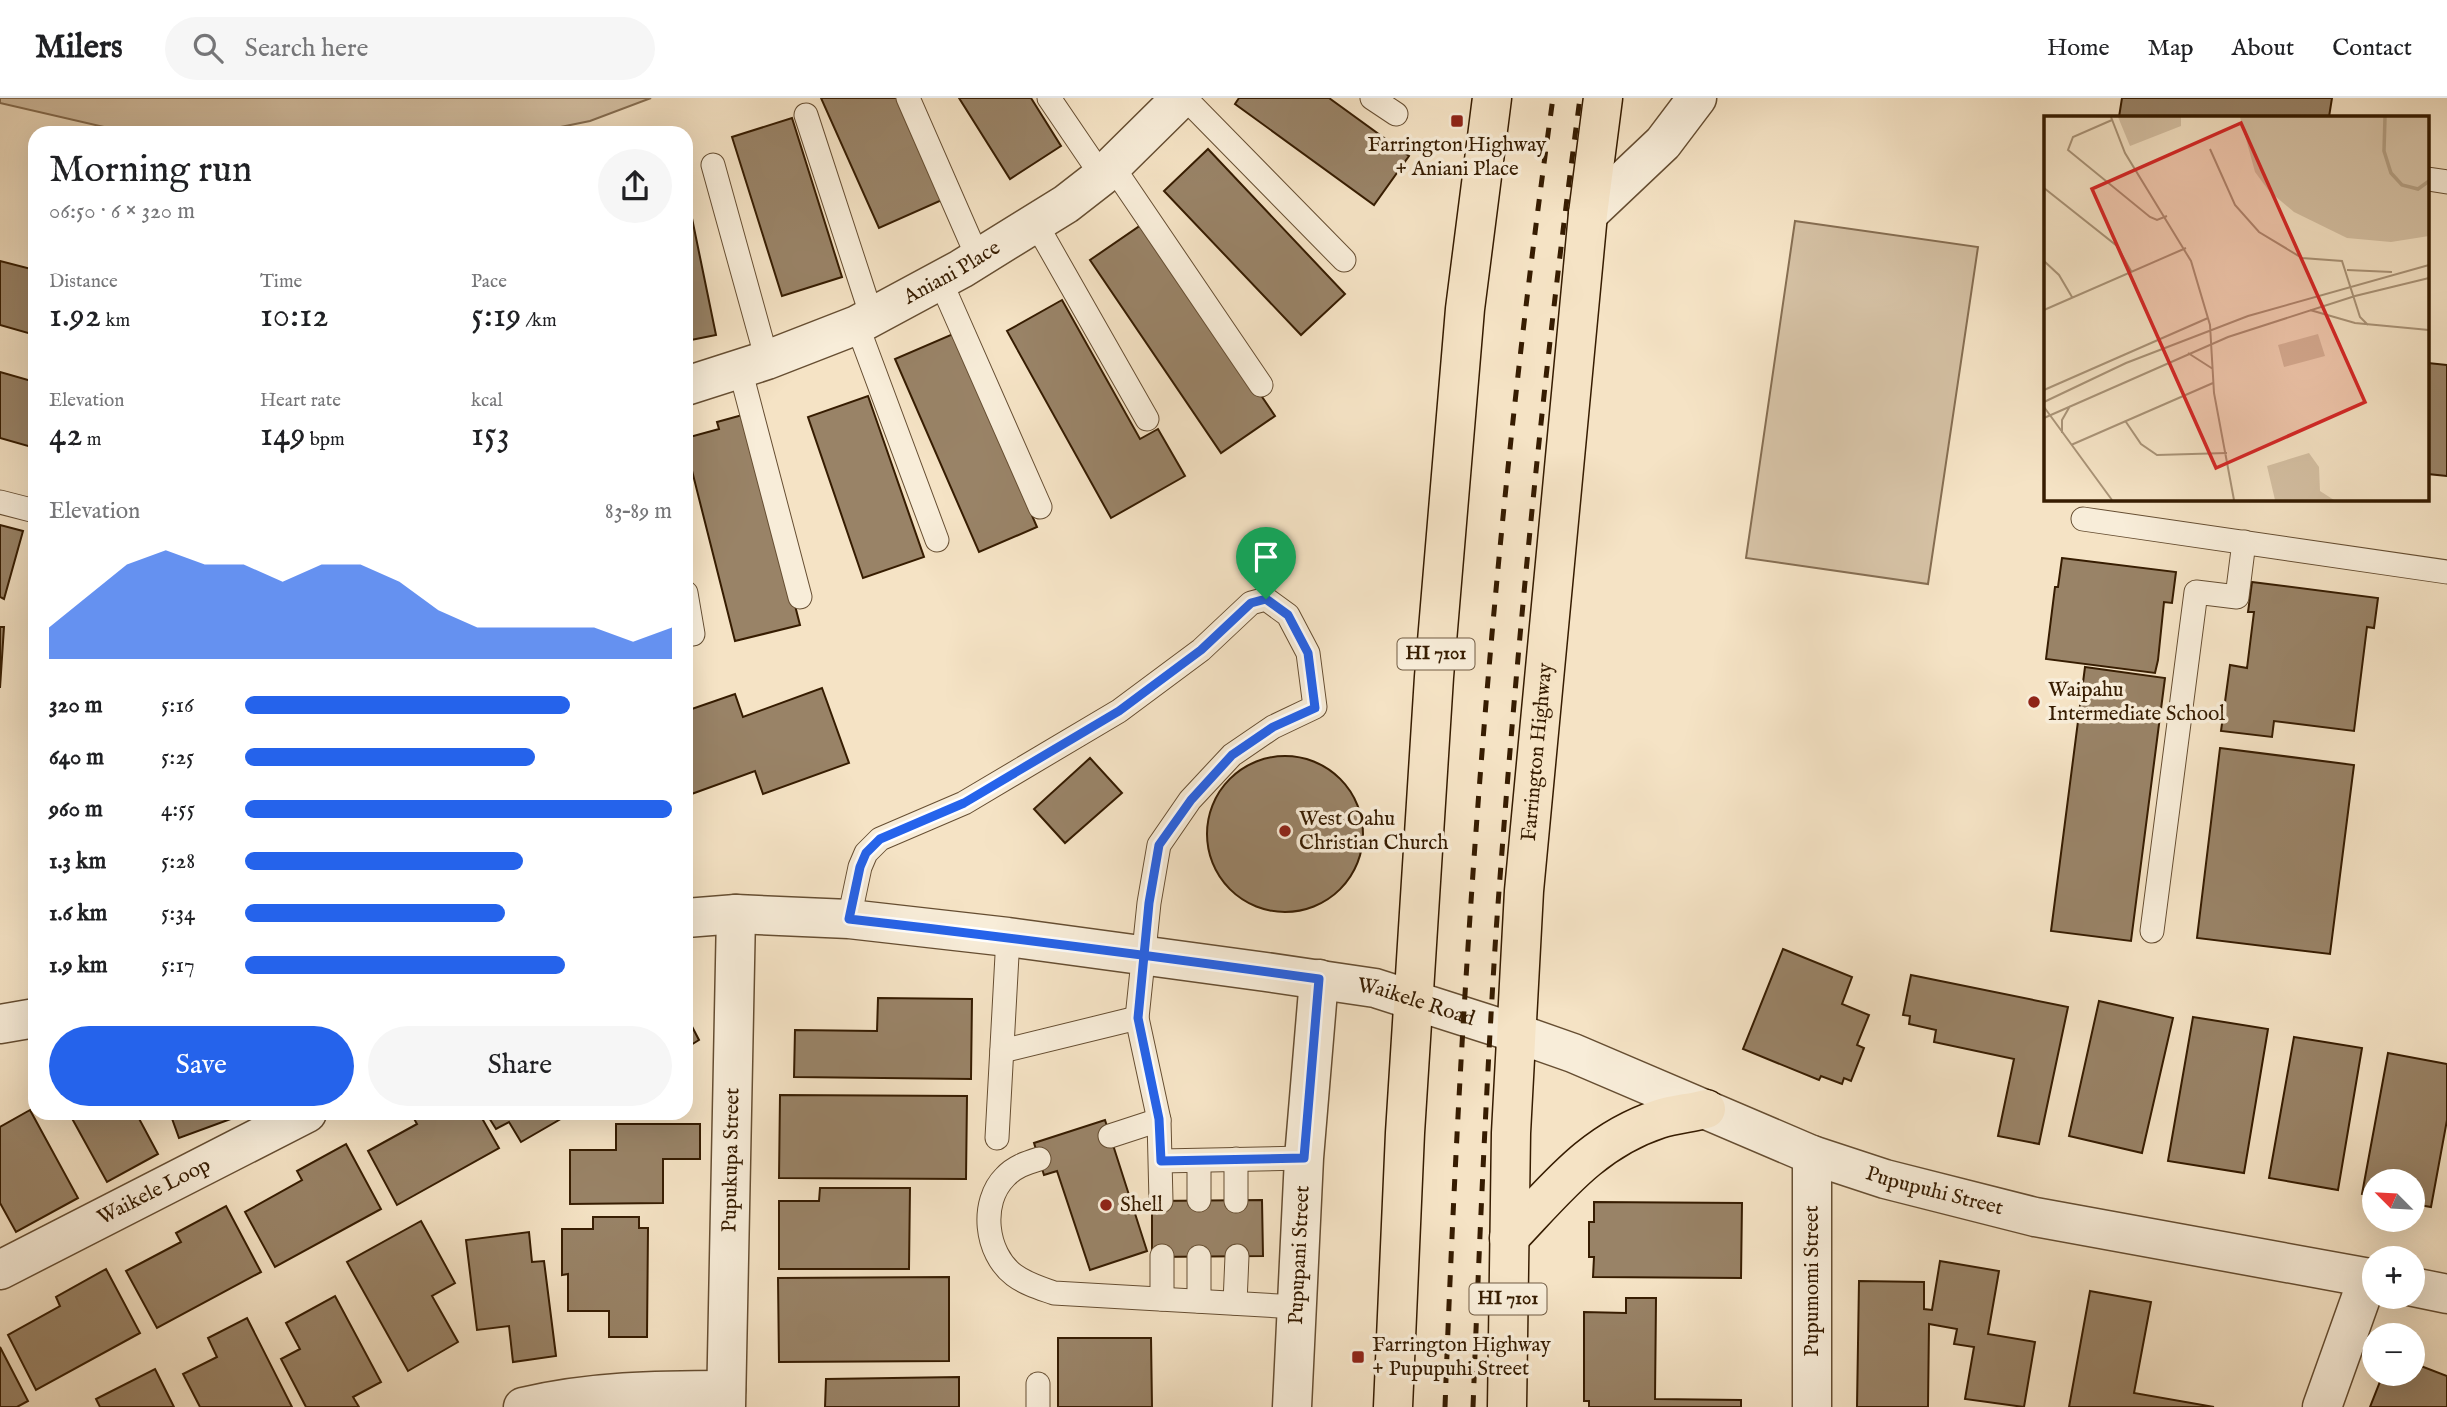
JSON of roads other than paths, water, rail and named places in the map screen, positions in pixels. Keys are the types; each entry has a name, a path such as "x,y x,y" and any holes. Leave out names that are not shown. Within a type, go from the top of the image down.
{"main road":[{"name":"HI 7101","path":"1393,1407 1413,1000 1434,677 1465,309 1492,98"},
{"name":"Farrington Highway","path":"1507,1407 1509,1238 1524,891 1588,214 1603,98"},
{"path":"1509,1238 1581,1162 1625,1133 1660,1119 1706,1109"}],"street":[{"name":"Aniani Place","path":"693,384 753,365 864,321 978,258 1066,204 1108,171 1183,98"},
{"path":"1588,214 1663,143 1697,98"},
{"name":"Waikele Road","path":"693,917 736,914 849,919 1008,937 1319,979 1374,988 1516,1033"},
{"name":"Pupukupa Street","path":"726,1398 736,914"},
{"name":"Pupupani Street","path":"1292,1407 1304,1158 1319,979"},
{"path":"0,1024 28,1019"},
{"name":"Pupupuhi Street","path":"1516,1033 1573,1053 1812,1155 1885,1179 2035,1217 2362,1277"},
{"name":"Waikele Loop","path":"0,1270 293,1120"},
{"name":"Pupumomi Street","path":"1811,1407 1812,1155"},
{"path":"2425,1289 2447,1294"},
{"path":"2322,1407 2362,1305"},
{"path":"523,1407 560,1398 625,1391 726,1398"}],"lane":[{"path":"908,98 978,258"},
{"path":"1049,98 1108,171 1261,385"},
{"path":"1183,98 1345,260"},
{"path":"1372,98 1396,114"},
{"path":"806,115 864,321 937,540"},
{"path":"713,165 800,597"},
{"path":"1035,222 1147,419"},
{"path":"940,280 1040,507"},
{"path":"0,502 28,509"},
{"path":"2083,519 2447,572"},
{"path":"2152,931 2196,592 2236,597 2244,542"},
{"path":"849,919 860,867 866,853 880,839 964,803 1119,711 1201,650 1251,603 1266,599 1288,615 1308,653 1315,708 1273,727 1232,755 1191,800 1159,845 1149,903 1138,1018 1159,1119 1161,1201"},
{"path":"997,1138 1008,937"},
{"path":"1002,1051 1138,1018"},
{"path":"1110,1136 1159,1119"},
{"path":"1161,1161 1304,1158"},
{"path":"1039,1159 1022,1164 1006,1175 996,1187 990,1202 990,1236 999,1257 1012,1274 1054,1293 1297,1307"},
{"path":"1236,1159 1236,1201"},
{"path":"1199,1161 1199,1200"},
{"path":"1162,1256 1162,1299"},
{"path":"1199,1256 1199,1301"},
{"path":"1235,1303 1237,1256"}],"railway":[{"path":"1445,1407 1460,1079 1482,751 1513,424 1553,98"},
{"path":"1473,1407 1492,991 1512,723 1542,410 1580,98"}],"place":[{"name":"Farrington Highway + Aniani Place","path":"1457,121"},
{"name":"Waipahu Intermediate School","path":"2034,702"},
{"name":"West Oahu Christian Church","path":"1285,831"},
{"name":"Shell","path":"1106,1205"},
{"name":"Farrington Highway + Pupupuhi Street","path":"1358,1357"}]}
